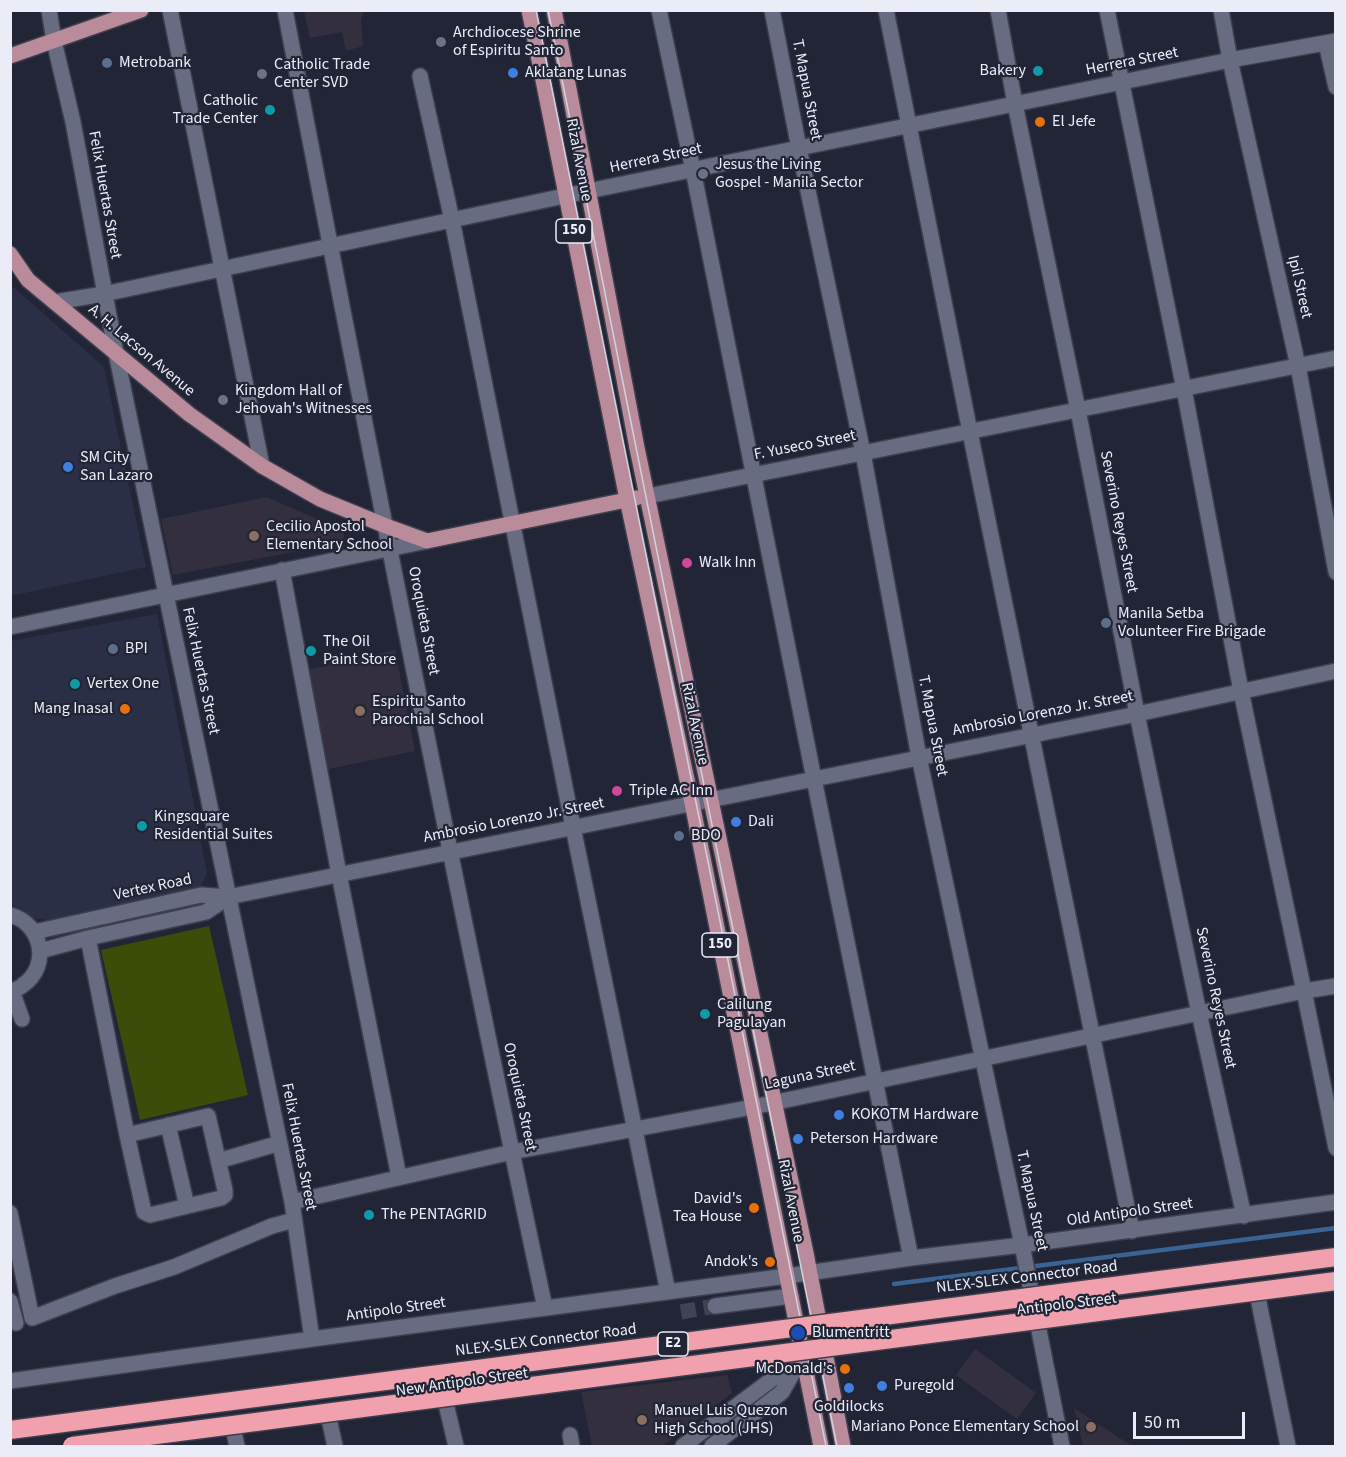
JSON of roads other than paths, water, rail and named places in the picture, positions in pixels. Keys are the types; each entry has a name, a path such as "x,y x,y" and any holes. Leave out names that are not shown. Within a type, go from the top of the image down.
{"highway":[{"name":"NLEX-SLEX Connector Road","path":"10,1430 1335,1257"},
{"name":"E2","path":"72,1446 1335,1281"}],"main road":[{"path":"10,56 141,10"},
{"name":"Rizal Avenue","path":"529,10 821,1446"},
{"name":"Rizal Avenue","path":"554,10 648,496 774,1102 811,1252 810,1271 843,1446"},
{"name":"A. H. Lacson Avenue","path":"10,254 28,280"},
{"name":"A. H. Lacson Avenue","path":"10,272 28,280 189,414 262,466 320,498 427,541"},
{"name":"F. Yuseco Street","path":"427,541 648,496"}],"street":[{"name":"Felix Huertas Street","path":"49,10 54,42 73,122 116,353 292,1202 312,1339"},
{"path":"171,10 262,466"},
{"name":"Oroquieta Street","path":"285,10 329,246 545,1308"},
{"path":"659,10 911,1258"},
{"name":"T. Mapua Street","path":"772,10 863,453 919,757 1062,1446"},
{"path":"886,10 1132,1231"},
{"name":"Severino Reyes Street","path":"998,10 1137,714 1199,1014 1244,1216"},
{"path":"1107,10 1184,389 1241,691 1335,1148"},
{"name":"Ipil Street","path":"1221,10 1298,366 1333,546 1335,572"},
{"path":"1331,42 1335,87"},
{"name":"Herrera Street","path":"55,302 104,294 588,191 1122,82 1331,42"},
{"path":"420,76 452,220 668,1292"},
{"name":"F. Yuseco Street","path":"648,496 1335,358"},
{"name":"F. Yuseco Street","path":"10,627 427,541"},
{"path":"282,570 399,1177"},
{"name":"Ambrosio Lorenzo Jr. Street","path":"228,897 814,780 1335,671"},
{"name":"Vertex Road","path":"34,932 201,895 228,897"},
{"path":"40,951 206,912 228,897"},
{"path":"10,915 27,923 34,932 40,951 39,964 33,976 24,985 11,991 22,1019"},
{"path":"88,938 127,1134 144,1212 150,1215 221,1198 225,1194 208,1116 127,1134"},
{"name":"Laguna Street","path":"292,1202 512,1152 753,1107 1335,986"},
{"path":"168,1125 187,1206"},
{"path":"218,1161 280,1143"},
{"name":"Old Antipolo Street","path":"787,1276 810,1271 1132,1231 1335,1202"},
{"path":"10,1213 32,1318 115,1286 174,1267 272,1226 294,1220"},
{"name":"Antipolo Street","path":"10,1382 787,1276"},
{"name":"Antipolo Street","path":"803,1356 1335,1288"},
{"path":"715,1306 791,1296"},
{"path":"1258,1298 1287,1446"},
{"path":"10,1301 16,1323"},
{"path":"719,1339 798,1329"},
{"path":"683,1446 803,1356"},
{"path":"712,1446 782,1392 803,1356"},
{"name":"New Antipolo Street","path":"133,1446 235,1440 329,1419 803,1356"},
{"path":"446,1404 456,1446"},
{"path":"329,1419 335,1446"}],"waterway":[{"path":"894,1284 1336,1228"}],"tunnel":[{"path":"681,1312 715,1306"}],"tram line":[{"path":"536,10 826,1446"},
{"path":"548,10 837,1446"}],"place":[{"name":"Archdiocese Shrine of Espiritu Santo","path":"441,42"},
{"name":"Metrobank","path":"107,63"},
{"name":"Bakery","path":"1038,71"},
{"name":"Aklatang Lunas","path":"513,73"},
{"name":"Catholic Trade Center SVD","path":"262,74"},
{"name":"Catholic Trade Center","path":"270,110"},
{"name":"El Jefe","path":"1040,122"},
{"name":"Jesus the Living Gospel - Manila Sector","path":"703,174"},
{"name":"Kingdom Hall of Jehovah's Witnesses","path":"223,400"},
{"name":"SM City San Lazaro","path":"68,467"},
{"name":"Cecilio Apostol Elementary School","path":"254,536"},
{"name":"Walk Inn","path":"687,563"},
{"name":"Manila Setba Volunteer Fire Brigade","path":"1106,623"},
{"name":"BPI","path":"113,649"},
{"name":"The Oil Paint Store","path":"311,651"},
{"name":"Vertex One","path":"75,684"},
{"name":"Mang Inasal","path":"125,709"},
{"name":"Espiritu Santo Parochial School","path":"360,711"},
{"name":"Triple AC Inn","path":"617,791"},
{"name":"Dali","path":"736,822"},
{"name":"Kingsquare Residential Suites","path":"142,826"},
{"name":"BDO","path":"679,836"},
{"name":"Calilung Pagulayan","path":"705,1014"},
{"name":"KOKOTM Hardware","path":"839,1115"},
{"name":"Peterson Hardware","path":"798,1139"},
{"name":"David's Tea House","path":"754,1208"},
{"name":"The PENTAGRID","path":"369,1215"},
{"name":"Andok's","path":"770,1262"},
{"name":"Blumentritt","path":"798,1333"},
{"name":"McDonald's","path":"845,1369"},
{"name":"Puregold","path":"882,1386"},
{"name":"Goldilocks","path":"849,1388"},
{"name":"Manuel Luis Quezon High School (JHS)","path":"642,1420"},
{"name":"Mariano Ponce Elementary School","path":"1091,1427"}]}
